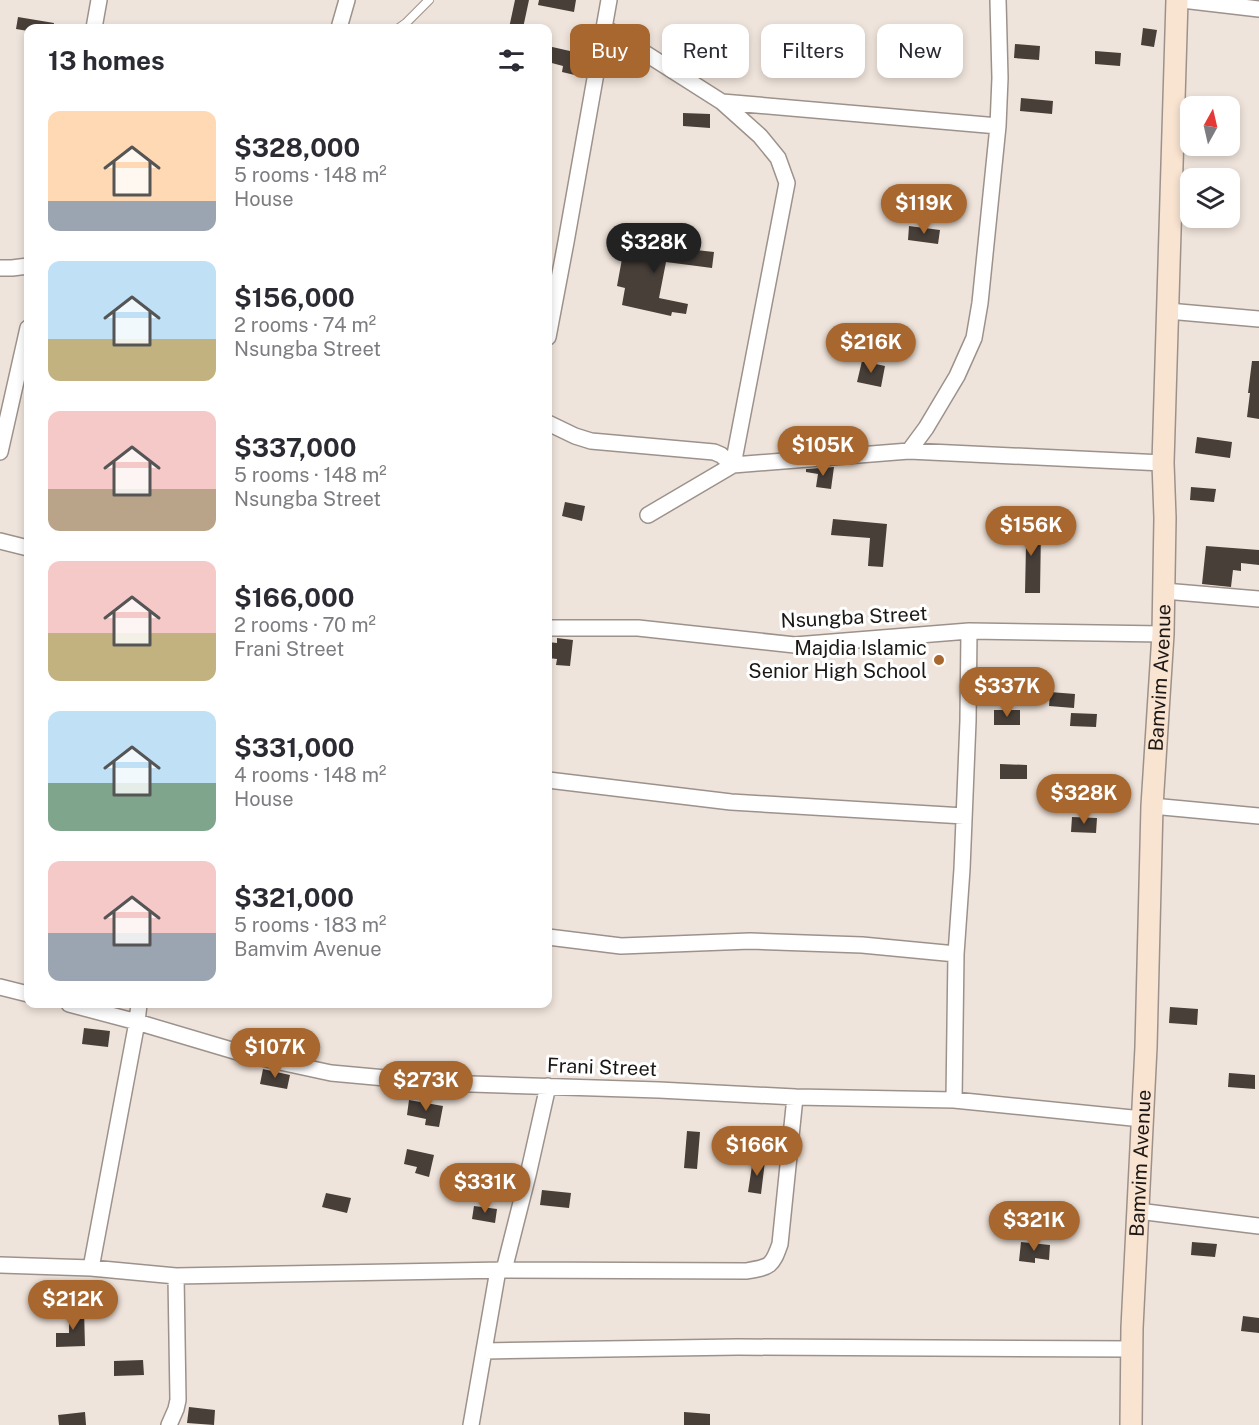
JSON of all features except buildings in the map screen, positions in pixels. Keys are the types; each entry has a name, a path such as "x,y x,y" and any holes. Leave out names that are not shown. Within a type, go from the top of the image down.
{"street":[{"path":"95,24 99,0"},
{"path":"340,24 347,0"},
{"path":"605,24 609,0"},
{"path":"909,452 957,376 974,338 980,303 998,126 1000,78 998,0"},
{"name":"Bamvim Avenue","path":"1131,1425 1132,1349 1146,1047 1152,806 1163,634 1165,518 1163,463 1177,0"},
{"path":"1182,0 1259,9"},
{"path":"650,56 722,102 760,136 778,158 787,183 734,465"},
{"path":"552,316 595,78"},
{"path":"722,102 998,126"},
{"path":"0,268 24,266"},
{"path":"1167,311 1259,319"},
{"path":"0,452 24,346"},
{"path":"552,425 591,441 714,452 734,465"},
{"path":"648,515 734,465 909,452 1163,463"},
{"path":"0,541 24,547"},
{"path":"1164,591 1259,599"},
{"name":"Nsungba Street","path":"552,628 639,628 795,645 969,631 1163,634"},
{"path":"954,1100 956,954 968,721 969,631"},
{"path":"552,780 731,802 964,816"},
{"path":"1152,806 1259,816"},
{"path":"552,938 621,946 750,941 862,945 956,954"},
{"path":"0,987 24,993"},
{"name":"Frani Street","path":"84,1008 248,1055 331,1073 440,1083 795,1097 954,1100 1142,1119"},
{"path":"91,1269 139,1008"},
{"path":"471,1425 501,1270 528,1175 548,1086"},
{"path":"0,1265 176,1276 501,1270 746,1271 765,1268 774,1261 780,1244 795,1097"},
{"path":"1138,1211 1259,1226"},
{"path":"169,1425 178,1400 176,1276"},
{"path":"484,1351 738,1347 1132,1349"}],"lane":[{"path":"405,24 429,0"}],"place":[{"name":"Majdia Islamic Senior High School","path":"939,660"}]}
